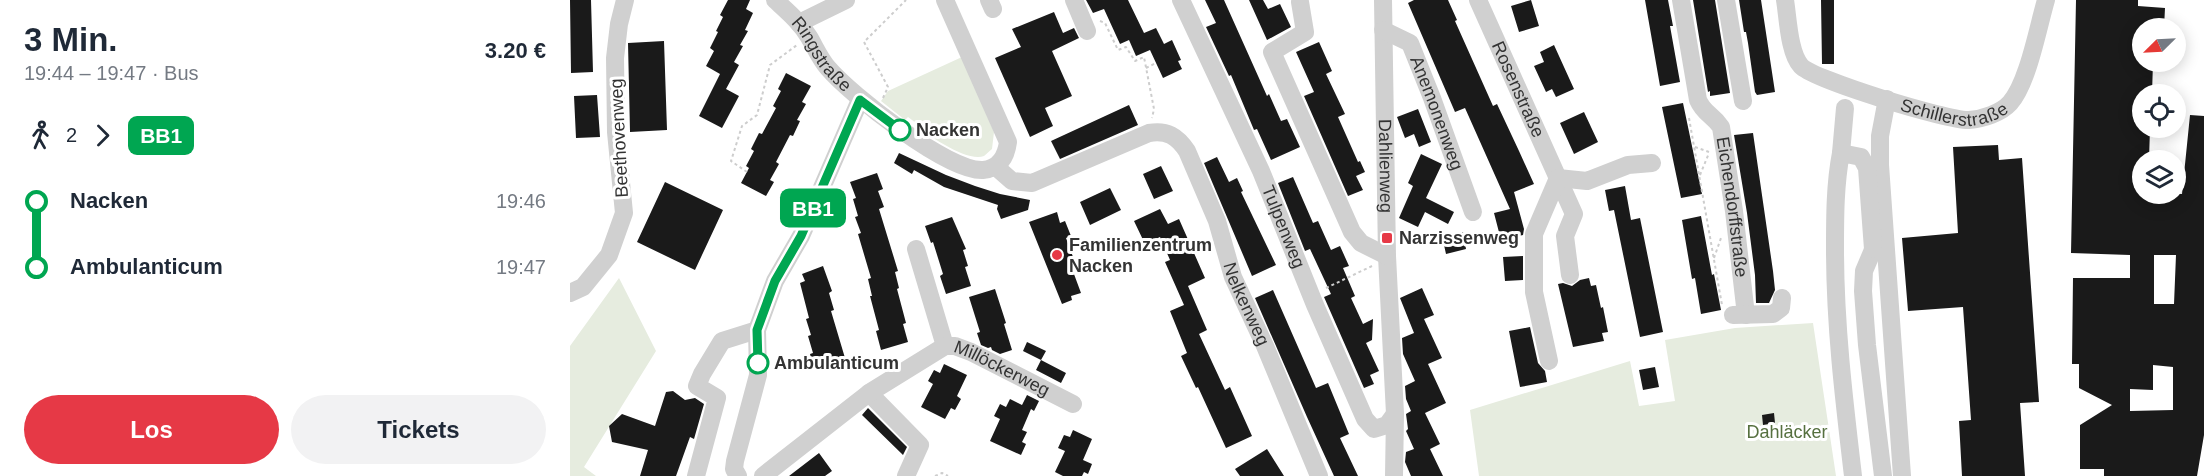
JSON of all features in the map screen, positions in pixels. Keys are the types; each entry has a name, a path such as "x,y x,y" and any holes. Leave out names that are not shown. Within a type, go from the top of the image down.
{"street":[{"name":"Beethovenweg","path":"570,293 582,287 609,255 624,213 616,132 615,58 619,24 625,0"},
{"name":"Ringstraße","path":"775,0 804,29 826,67 878,114 900,130 970,168 982,170 996,167"},
{"path":"945,0 1008,142 1005,157 996,167 1012,181 1032,183 1149,133"},
{"path":"1074,0 1093,26"},
{"name":"Tulpenweg","path":"1180,0 1261,171 1365,419 1374,429 1387,425 1395,414"},
{"name":"Dahlienweg","path":"1383,0 1387,256 1395,414 1394,476"},
{"name":"Rosenstraße","path":"1478,0 1574,214 1564,236 1570,275"},
{"name":"Eichendorffstraße","path":"1681,0 1698,100 1702,110 1715,118 1721,127 1734,211 1740,314"},
{"path":"1726,0 1743,100"},
{"name":"Schillerstraße","path":"1785,0 1794,55 1799,64 1820,77 1948,117 1967,120 1995,113 2009,104 2021,87 2046,0"},
{"path":"804,29 837,2"},
{"path":"1300,2 1305,32 1272,52 1352,232 1361,243 1387,256"},
{"name":"Anemonenweg","path":"1383,30 1410,43 1473,212"},
{"path":"1887,99 1880,136 1880,155 1902,476"},
{"path":"738,476 734,469 735,461 758,375 757,330 775,281 801,236 860,100"},
{"path":"1845,108 1838,172 1835,294 1838,348 1854,476"},
{"name":"Nelkenweg","path":"1149,133 1161,131 1172,135 1187,151 1217,221 1233,277 1265,346 1319,476"},
{"path":"1841,153 1861,157 1867,168 1873,249"},
{"path":"1549,361 1534,292 1533,234 1558,178 1587,181 1628,165 1652,163"},
{"path":"1883,476 1868,357 1863,291 1864,271 1885,222"},
{"path":"916,249 945,346"},
{"path":"1740,314 1773,314 1780,308 1782,298"},
{"path":"696,476 717,398 698,386 702,374 722,341 757,330"},
{"name":"Millöckerweg","path":"763,476 869,393 945,346 955,346 971,352 1073,404"},
{"path":"869,393 920,445 906,476"}],"path":[{"path":"878,114 888,87 864,42 906,0"},
{"path":"1093,26 1105,23 1118,50 1126,47 1135,61 1144,57 1154,109 1149,133"},
{"path":"747,172 731,161 742,126 757,115 770,65 804,29"},
{"path":"1146,68 1156,63"},
{"path":"1689,117 1713,259 1740,314"},
{"path":"1695,147 1706,151"},
{"path":"1700,175 1708,156"},
{"path":"1713,259 1717,249"},
{"path":"1311,294 1364,271 1387,256"},
{"path":"935,476 942,474 948,476"}],"green space":[{"path":"962,57 994,132 992,149 984,156 968,156 949,147 914,126 916,123 908,117 905,120 881,101 888,91"},
{"path":"619,278 656,351 584,467 596,476 570,476 570,346"},
{"name":"Dahläcker","path":"1813,323 1836,476 1479,476 1470,410 1630,361 1639,406 1675,401 1665,340 1735,328"}],"building":[{"path":"570,0 591,0 593,72 571,73"},
{"path":"728,0 750,0 746,9 753,13 745,30 748,31 740,45 743,46 734,62 739,65 726,89 739,96 722,128 699,116 720,74 706,66 714,51 710,48 723,17 720,15"},
{"path":"1086,0 1128,0 1144,33 1156,28 1164,44 1172,40 1181,60 1178,61 1182,69 1163,78 1150,50 1136,56 1129,40 1120,44 1104,9 1093,13"},
{"path":"1205,0 1224,0 1267,96 1269,94 1281,121 1287,119 1300,147 1271,160 1257,129 1254,130 1231,75 1229,76 1206,27 1216,23"},
{"path":"1249,0 1263,0 1268,9 1280,4 1291,27 1267,40"},
{"path":"1414,0 1448,0 1493,106 1497,104 1519,151 1534,184 1514,192 1524,229 1523,235 1501,240 1494,213 1510,209 1465,108 1455,112 1408,3"},
{"path":"1531,0 1539,26 1519,32 1511,6"},
{"path":"1645,0 1668,0 1680,82 1660,86"},
{"path":"1693,0 1715,0 1730,93 1710,96 1710,91 1708,92"},
{"path":"1739,0 1761,0 1775,92 1757,95 1755,92"},
{"path":"1821,0 1834,0 1834,64 1822,64"},
{"path":"2076,0 2138,0 2138,6 2165,8 2164,18 2132,18 2132,72 2153,72 2152,84 2132,84 2132,138 2150,138 2149,150 2132,150 2132,204 2186,204 2186,154 2190,115 2204,116 2204,435 2197,476 2104,476 2104,469 2080,469 2080,425 2112,405 2079,388 2079,364 2072,364 2073,278 2130,278 2130,255 2071,253","holes":["2154,255 2176,255 2174,304 2154,304","2153,365 2173,367 2173,410 2130,411 2130,389 2153,390"]},
{"path":"1054,12 1063,33 1074,28 1079,38 1052,51 1072,96 1045,108 1053,126 1030,137 995,58 1021,47 1012,29"},
{"path":"664,41 667,130 630,132 628,43"},
{"path":"1319,42 1332,71 1326,74 1345,114 1338,117 1358,162 1360,161 1365,172 1356,176 1363,190 1348,196 1304,96 1314,92 1296,52"},
{"path":"1554,45 1574,89 1556,97 1552,89 1546,92 1534,66 1544,62 1540,52"},
{"path":"786,73 811,86 802,102 806,104 797,120 800,121 776,162 779,164 770,180 774,182 766,196 741,183 754,151 751,149 776,108 773,106 781,91 778,89"},
{"path":"597,95 600,137 576,138 574,96"},
{"path":"1683,103 1702,194 1681,198 1662,107"},
{"path":"1129,105 1138,125 1060,159 1051,141"},
{"path":"1418,109 1431,142 1419,147 1414,134 1405,138 1397,117"},
{"path":"1584,112 1598,142 1574,154 1560,123"},
{"path":"1753,133 1775,290 1769,303 1756,303 1747,213 1734,135"},
{"path":"1998,145 1999,160 2022,158 2039,402 2020,403 2025,476 1962,476 1959,421 1971,420 1963,307 1908,311 1902,238 1958,233 1953,147"},
{"path":"899,153 975,186 1030,200 1028,210 1001,219 997,209 998,205 944,187 914,170 912,174 894,163"},
{"path":"1421,154 1442,164 1426,198 1454,212 1448,224 1425,212 1418,227 1399,218 1413,186 1408,183"},
{"path":"1217,157 1229,182 1237,178 1243,191 1241,192 1276,265 1252,276 1204,163"},
{"path":"1161,166 1173,191 1154,199 1143,174"},
{"path":"877,173 883,189 878,191 884,207 879,209 898,271 895,272 899,288 897,289 906,323 903,324 908,342 881,350 876,331 879,330 870,296 872,296 868,279 871,278 858,234 861,233 855,217 858,216 853,199 856,198 850,182"},
{"path":"1293,177 1313,223 1318,221 1331,250 1340,246 1349,266 1343,268 1355,296 1351,298 1363,324 1373,319 1372,340 1366,343 1379,371 1370,375 1374,384 1364,388 1324,297 1331,294 1310,249 1305,251 1278,183"},
{"path":"665,182 723,210 695,270 637,242"},
{"path":"1625,186 1631,220 1640,218 1663,332 1640,337 1614,210 1609,211 1605,190"},
{"path":"1110,188 1121,210 1090,225 1080,202"},
{"path":"1160,209 1168,224 1179,219 1205,278 1188,286 1207,330 1199,334 1225,390 1230,387 1252,436 1226,448 1181,356 1187,353 1170,311 1184,305 1165,262 1170,260 1160,237 1145,244 1134,221"},
{"name":"Familienzentrum Nacken","path":"1057,212 1060,223 1065,221 1071,236 1066,238 1076,265 1071,266 1081,293 1071,296 1072,300 1062,304 1029,222"},
{"path":"1701,216 1721,310 1701,314 1695,278 1692,279 1682,220"},
{"path":"952,217 966,249 963,250 968,266 965,267 971,286 946,294 940,276 943,274 933,242 931,243 925,226"},
{"path":"1463,232 1466,249 1446,254 1442,236"},
{"path":"1523,256 1523,280 1505,281 1503,257"},
{"path":"823,266 832,291 829,293 834,310 831,311 845,358 814,368 808,336 811,335 806,319 809,318 800,283 805,281 802,274"},
{"path":"1589,278 1591,286 1596,285 1608,332 1602,333 1604,341 1573,347 1558,284 1572,286 1580,280"},
{"path":"1422,288 1434,315 1424,319 1442,358 1428,364 1446,403 1425,413 1440,444 1430,449 1443,476 1411,476 1405,462 1406,452 1414,449 1406,431 1408,429 1406,414 1411,411 1406,399 1405,386 1415,381 1403,354 1402,338 1414,333 1400,298"},
{"path":"995,289 1012,350 1000,354 991,347 981,345 977,333 980,332 969,297"},
{"path":"1273,290 1316,388 1328,383 1349,434 1340,438 1358,476 1334,476 1307,417 1255,298"},
{"path":"1530,327 1538,363 1545,371 1547,382 1520,387 1509,331"},
{"path":"1027,342 1046,351 1041,360 1023,351"},
{"path":"1041,360 1066,373 1061,383 1036,370"},
{"path":"944,364 967,375 957,396 961,399 955,410 951,408 945,419 921,407 933,384 928,381 934,370 940,373"},
{"path":"1655,367 1659,387 1643,390 1639,370"},
{"path":"673,391 685,400 695,398 704,404 694,439 690,437 676,476 640,476 648,450 612,442 609,426 622,414 655,426 666,392"},
{"path":"1027,395 1039,401 1034,411 1031,409 1022,430 1027,432 1022,442 1026,444 1021,455 990,441 1000,419 994,416 1000,404 1006,407 1010,399 1022,405"},
{"path":"868,408 907,447 903,455 862,415"},
{"path":"1774,413 1775,423 1763,425 1762,415"},
{"path":"1073,430 1092,439 1083,460 1092,464 1088,474 1084,472 1082,476 1063,476 1055,472 1065,451 1058,448 1064,435 1070,437"},
{"path":"1267,449 1284,476 1240,476 1235,469"},
{"path":"819,453 832,471 825,476 789,476"}],"bus line":[{"name":"BB1","path":"758,363 757,330 775,281 801,236 860,100 900,130"}],"place":[{"name":"Nacken","path":"900,130"},
{"name":"Narzissenweg","path":"1387,238"},
{"name":"Familienzentrum Nacken","path":"1057,255"},
{"name":"Ambulanticum","path":"758,363"}]}
